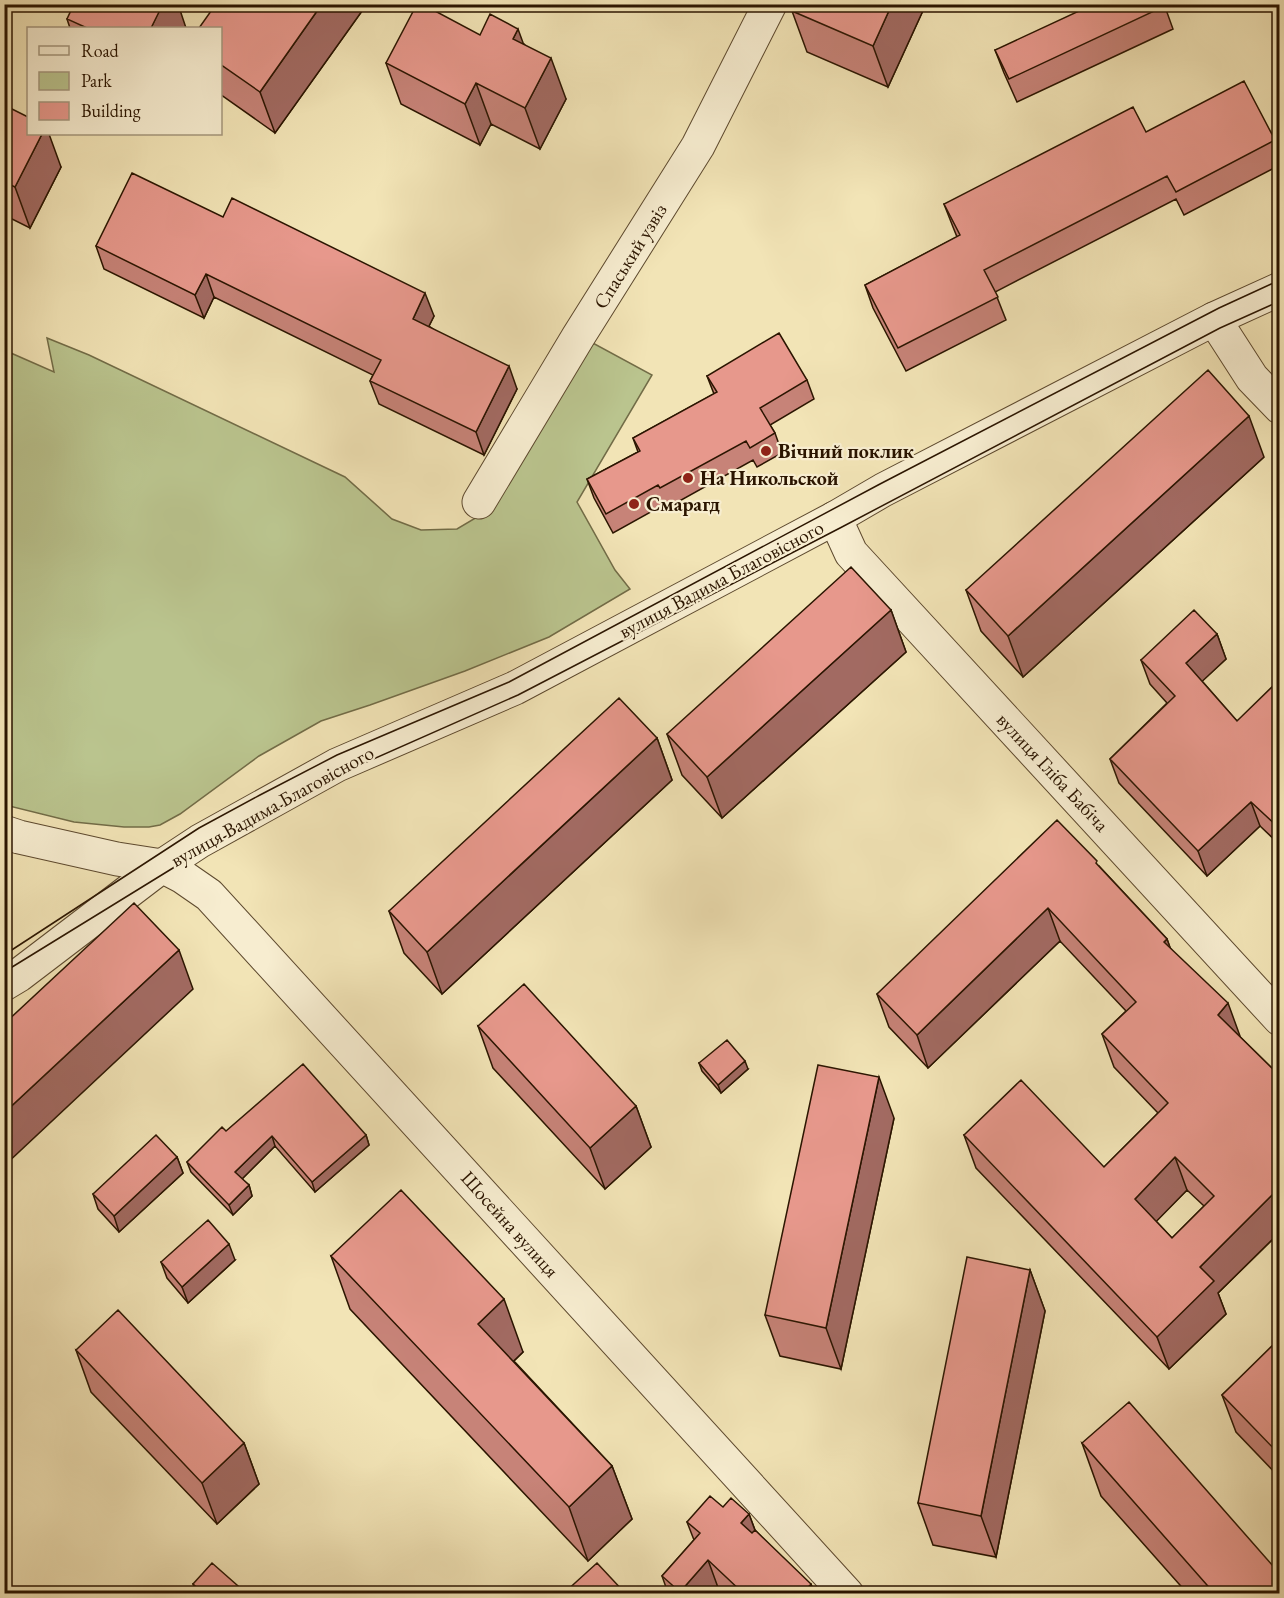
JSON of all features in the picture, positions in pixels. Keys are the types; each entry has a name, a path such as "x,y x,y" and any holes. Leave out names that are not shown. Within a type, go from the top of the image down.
{"street":[{"name":"Спаський узвіз","path":"479,502 578,337 698,146 770,4"},
{"name":"вулиця Вадима Благовісного","path":"9,983 162,866 200,841 337,765 514,688 835,518 883,490 1215,319 1280,289"},
{"path":"1215,319 1252,378 1280,407"},
{"name":"вулиця Гліба Бабіча","path":"835,518 851,553 1280,1019"},
{"path":"4,832 117,859 162,866"},
{"name":"Шосейна вулиця","path":"162,866 209,895 847,1593"}],"green space":[{"path":"47,338 89,355 345,477 392,519 421,530 457,529 484,513 591,342 652,375 577,502 615,570 630,589 549,637 465,671 321,721 259,756 180,814 160,825 124,827 74,822 5,805 4,350 54,372"}],"building":[{"path":"74,4 163,4 152,27 85,27 67,19"},
{"path":"216,4 322,4 260,92 222,65 222,27 200,27"},
{"path":"417,4 422,4 480,35 490,14 518,29 513,39 551,58 525,108 476,83 465,104 386,63"},
{"path":"795,4 892,4 873,46 792,11"},
{"path":"1094,4 1164,4 1165,6 1009,79 995,50"},
{"path":"1244,81 1275,140 1176,192 1167,176 984,270 998,297 898,348 865,285 960,235 944,204 1133,107 1146,132"},
{"path":"4,105 27,116 27,135 41,135 15,187 4,182"},
{"path":"132,173 223,217 232,198 425,293 413,319 509,366 476,432 370,381 381,360 206,274 195,295 96,246"},
{"path":"779,333 807,380 760,408 775,433 750,448 746,441 660,488 658,485 606,514 587,479 640,451 633,438 717,392 707,376"},
{"path":"1208,370 1249,416 1008,636 966,590"},
{"path":"851,567 891,610 707,777 667,734"},
{"path":"1194,610 1217,634 1186,663 1237,721 1276,683 1280,687 1280,829 1251,802 1198,851 1110,759 1175,696 1141,660"},
{"path":"619,698 657,738 427,952 389,911"},
{"path":"1057,820 1167,939 1164,942 1228,1003 1218,1015 1280,1076 1280,1187 1200,1267 1214,1281 1157,1337 964,1135 1021,1080 1104,1167 1168,1103 1102,1034 1136,1002 1048,908 917,1035 877,994","holes":["1175,1157 1214,1196 1172,1238 1135,1199"]},
{"path":"134,903 179,950 4,1113 4,1024"},
{"path":"524,984 636,1106 590,1148 478,1026"},
{"path":"727,1040 745,1061 718,1085 699,1063"},
{"path":"303,1064 366,1135 312,1182 272,1136 235,1172 249,1185 229,1205 187,1162 222,1127 226,1131"},
{"path":"818,1065 879,1077 826,1328 765,1315"},
{"path":"156,1135 177,1157 114,1216 93,1194"},
{"path":"401,1190 504,1299 478,1324 612,1466 569,1507 331,1256"},
{"path":"208,1220 229,1244 182,1287 161,1262"},
{"path":"967,1257 1030,1270 981,1516 918,1503"},
{"path":"118,1310 244,1443 202,1483 76,1350"},
{"path":"1280,1340 1280,1455 1222,1395"},
{"path":"1129,1402 1280,1574 1280,1593 1214,1593 1082,1443"},
{"path":"710,1496 723,1507 731,1498 749,1514 741,1523 752,1533 755,1530 811,1584 803,1593 743,1593 708,1560 680,1592 662,1576 700,1533 687,1522"},
{"path":"212,1563 246,1593 203,1593 193,1584"},
{"path":"597,1563 625,1593 564,1593"},
{"path":"471,1587 477,1593 463,1593"}],"tram line":[{"path":"4,955 199,828 260,795 337,755 509,682 880,484 1219,308 1280,280"},
{"path":"4,972 212,844 344,772 518,695 1220,328 1280,301"}],"place":[{"name":"Вічний поклик","path":"766,451"},
{"name":"На Никольской","path":"688,478"},
{"name":"Смарагд","path":"634,504"}]}
